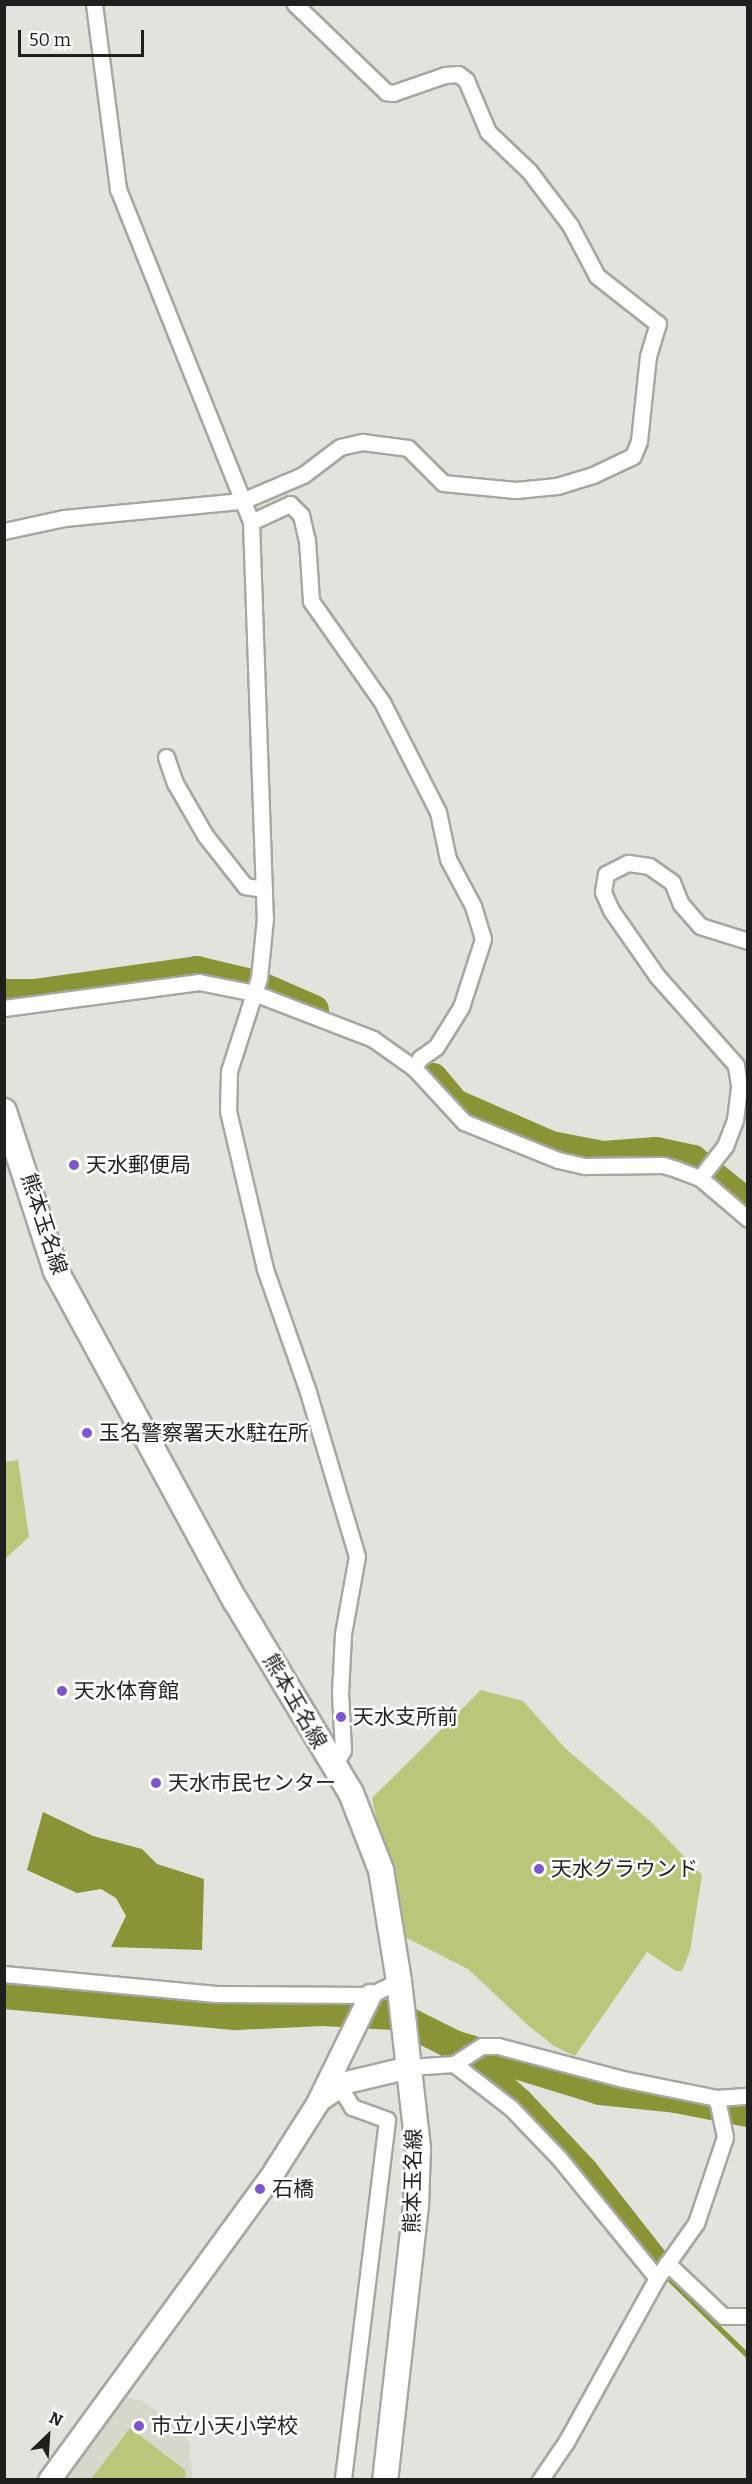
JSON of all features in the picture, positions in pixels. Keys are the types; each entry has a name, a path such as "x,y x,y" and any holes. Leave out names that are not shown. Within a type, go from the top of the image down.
{"main road":[{"name":"熊本玉名線","path":"4,1111 56,1271 235,1599 368,1829 381,1870 400,1993 418,2149 416,2205 385,2480"}],"street":[{"path":"94,4 118,189 251,522 264,890 256,987 229,1071 228,1111 265,1269 308,1392 357,1556 344,1634 340,1693 343,1750 333,1767"},
{"path":"4,531 64,518 242,501 303,475 340,447 362,442 408,448 443,483 463,487 516,490 557,486 593,475 633,456 639,441 648,356 658,324 597,276 570,225 529,171 488,132 466,80 458,74 445,75 393,93 386,92 295,4"},
{"path":"251,522 290,504 301,515 307,540 311,601 382,702 438,812 448,859 473,906 483,939 461,1007 436,1047 415,1066"},
{"path":"166,756 175,783 205,835 245,886 264,890"},
{"path":"702,1176 724,1146 735,1120 739,1085 736,1065 657,976 611,910 603,892 606,874 628,863 649,866 672,882 681,903 700,926 747,941"},
{"path":"4,1008 199,982 256,987 373,1039 415,1066 464,1122 558,1160 585,1166 663,1165 702,1176 747,1219"},
{"path":"4,1974 216,1994 367,2000 400,1993"},
{"path":"49,2480 274,2171 319,2100 367,2000"},
{"path":"319,2100 339,2086 408,2067 457,2062 482,2046 498,2046 718,2107 747,2096"},
{"path":"457,2062 511,2108 559,2158 657,2277"},
{"path":"339,2086 352,2107 387,2120 343,2480"},
{"path":"540,2480 566,2442 657,2277 696,2223 725,2137 718,2107"},
{"path":"668,2263 723,2316 747,2316"}],"shaded area":[{"path":"18,1460 29,1537 5,1559 5,1462"},
{"name":"天水グラウンド","path":"481,1690 523,1701 565,1748 650,1821 702,1875 690,1951 682,1971 676,1971 647,1952 575,2056 554,2046 530,2027 468,1969 401,1935 372,1798"},
{"path":"43,1812 93,1836 142,1849 157,1864 204,1879 202,1950 111,1947 126,1916 116,1898 101,1889 77,1893 27,1870"},
{"name":"市立小天小学校","path":"125,2398 140,2400 159,2412 189,2441 193,2479 65,2480"},
{"path":"130,2428 185,2470 186,2479 91,2479"}],"waterway":[{"path":"4,994 34,994 197,971 259,986 314,1010"},
{"path":"433,1078 455,1104 551,1146 603,1156 656,1152 693,1160 748,1204"},
{"path":"4,1994 237,2015 323,2011 394,2015 454,2045 600,2090 676,2098 748,2112"},
{"path":"463,2053 519,2103 583,2171 656,2264"},
{"path":"670,2280 748,2356"}],"place":[{"name":"天水郵便局","path":"74,1165"},
{"name":"玉名警察署天水駐在所","path":"87,1433"},
{"name":"天水体育館","path":"62,1691"},
{"name":"天水支所前","path":"341,1717"},
{"name":"天水市民センター","path":"156,1783"},
{"name":"天水グラウンド","path":"539,1869"},
{"name":"石橋","path":"260,2189"},
{"name":"市立小天小学校","path":"139,2426"}]}
